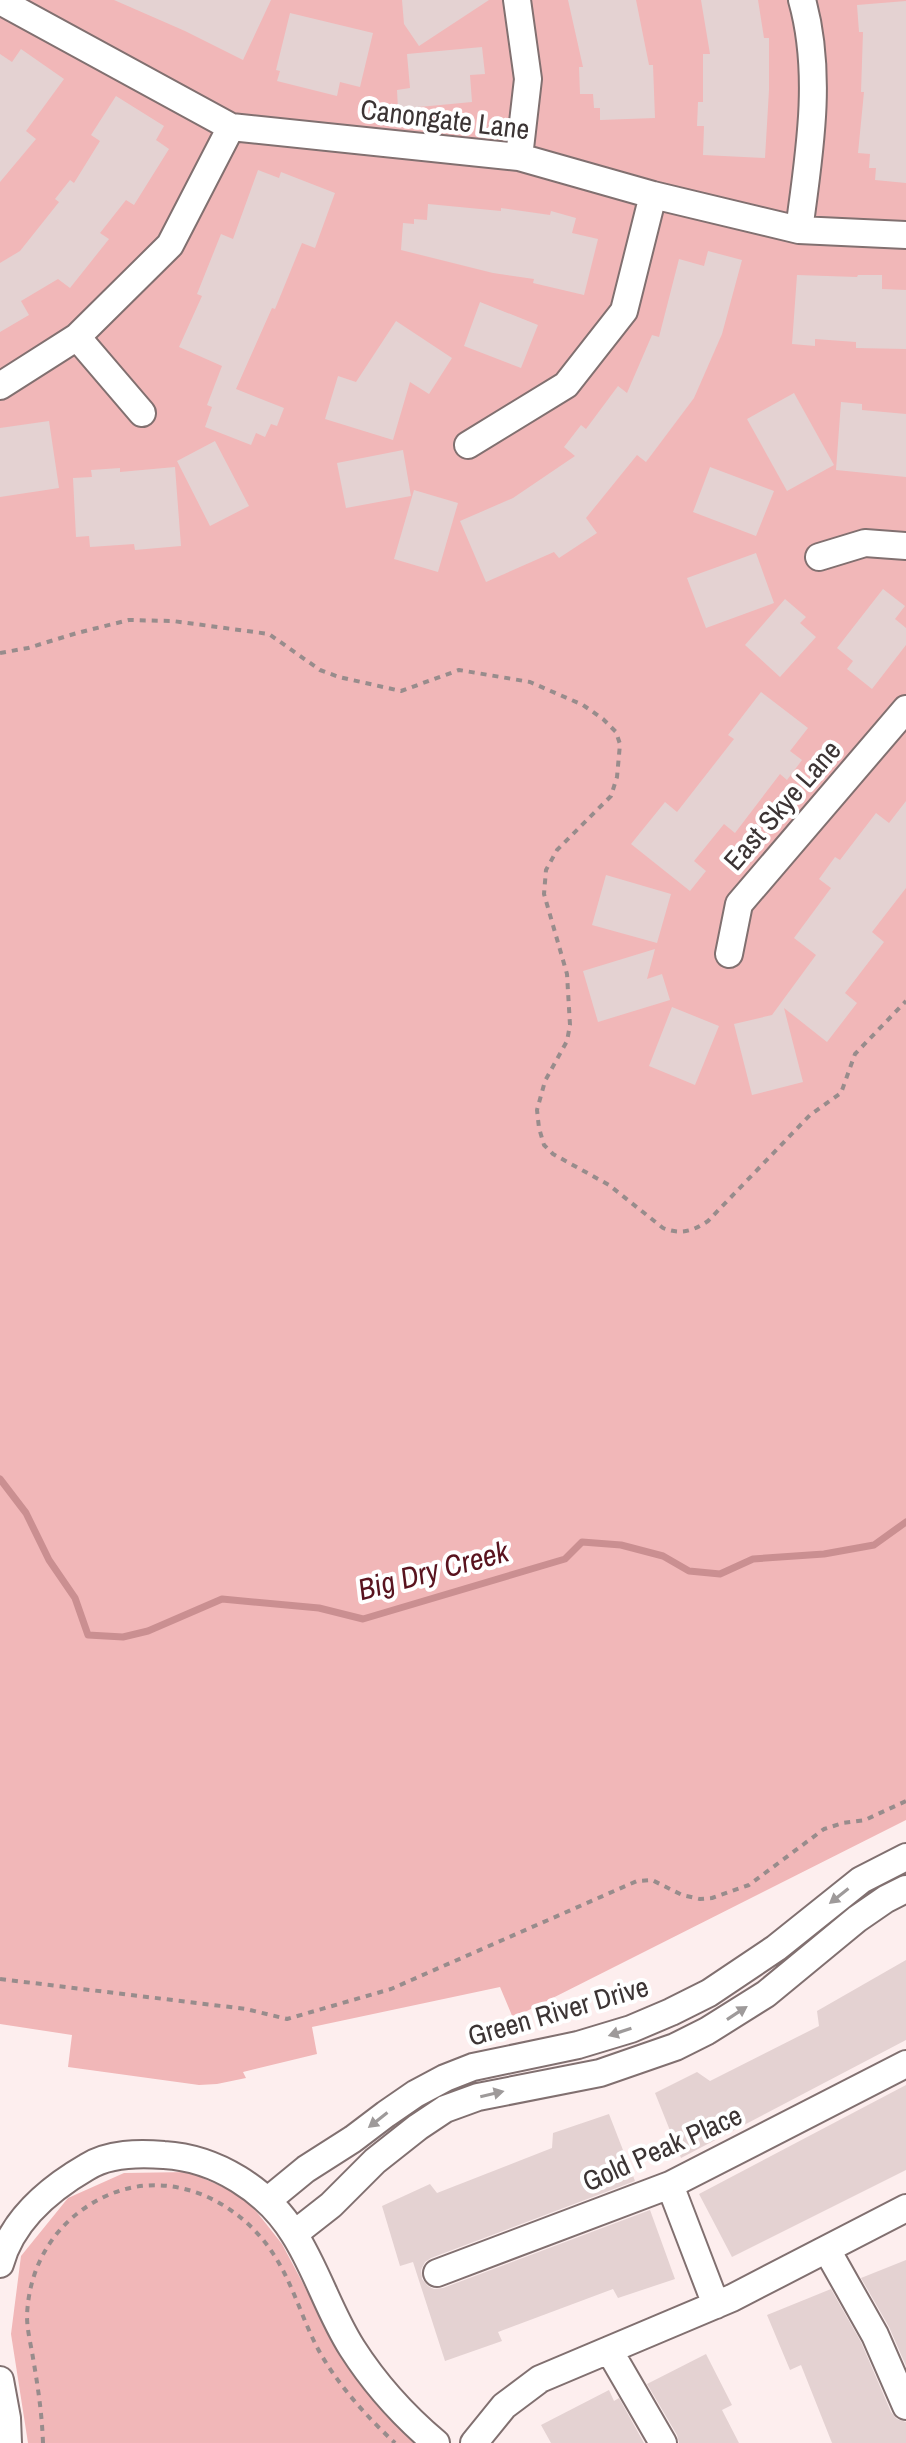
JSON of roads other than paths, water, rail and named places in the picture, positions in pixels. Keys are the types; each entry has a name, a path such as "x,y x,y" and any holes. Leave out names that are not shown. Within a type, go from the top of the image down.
{"street":[{"path":"517,0 528,79 519,157"},
{"path":"799,230 813,119 809,23 802,0"},
{"name":"Canongate Lane","path":"0,1 231,127 519,157 653,195 799,230 906,235"},
{"path":"0,386 77,337 170,245 231,127"},
{"path":"468,445 566,385 624,311 653,195"},
{"path":"77,337 142,413"},
{"path":"819,557 865,543 906,546"},
{"name":"East Skye Lane","path":"729,954 739,904 906,709"},
{"name":"Green River Drive","path":"267,2201 306,2169 415,2094 445,2078 473,2067 554,2051 631,2029 709,1993 776,1948 861,1880 906,1857"},
{"path":"294,2234 331,2205 375,2161 445,2109 478,2097 600,2073 675,2047 766,1994 857,1919 906,1889"},
{"name":"Gold Peak Place","path":"437,2273 670,2185 906,2064"},
{"path":"0,2264 17,2227 53,2189 92,2163 144,2153 173,2155 199,2162 245,2183 267,2201 294,2234 333,2315 365,2367 397,2406 436,2443"},
{"path":"670,2185 716,2305"},
{"path":"474,2443 504,2406 540,2379 716,2305 906,2208"},
{"path":"827,2250 875,2335 906,2406"},
{"path":"609,2350 663,2443"},
{"path":"0,2380 8,2443"}],"waterway":[{"name":"Big Dry Creek","path":"0,1479 26,1513 49,1560 75,1598 88,1635 123,1637 148,1631 222,1599 319,1608 363,1619 565,1559 582,1542 621,1545 663,1556 689,1571 720,1574 753,1559 824,1554 874,1545 906,1522"}]}
